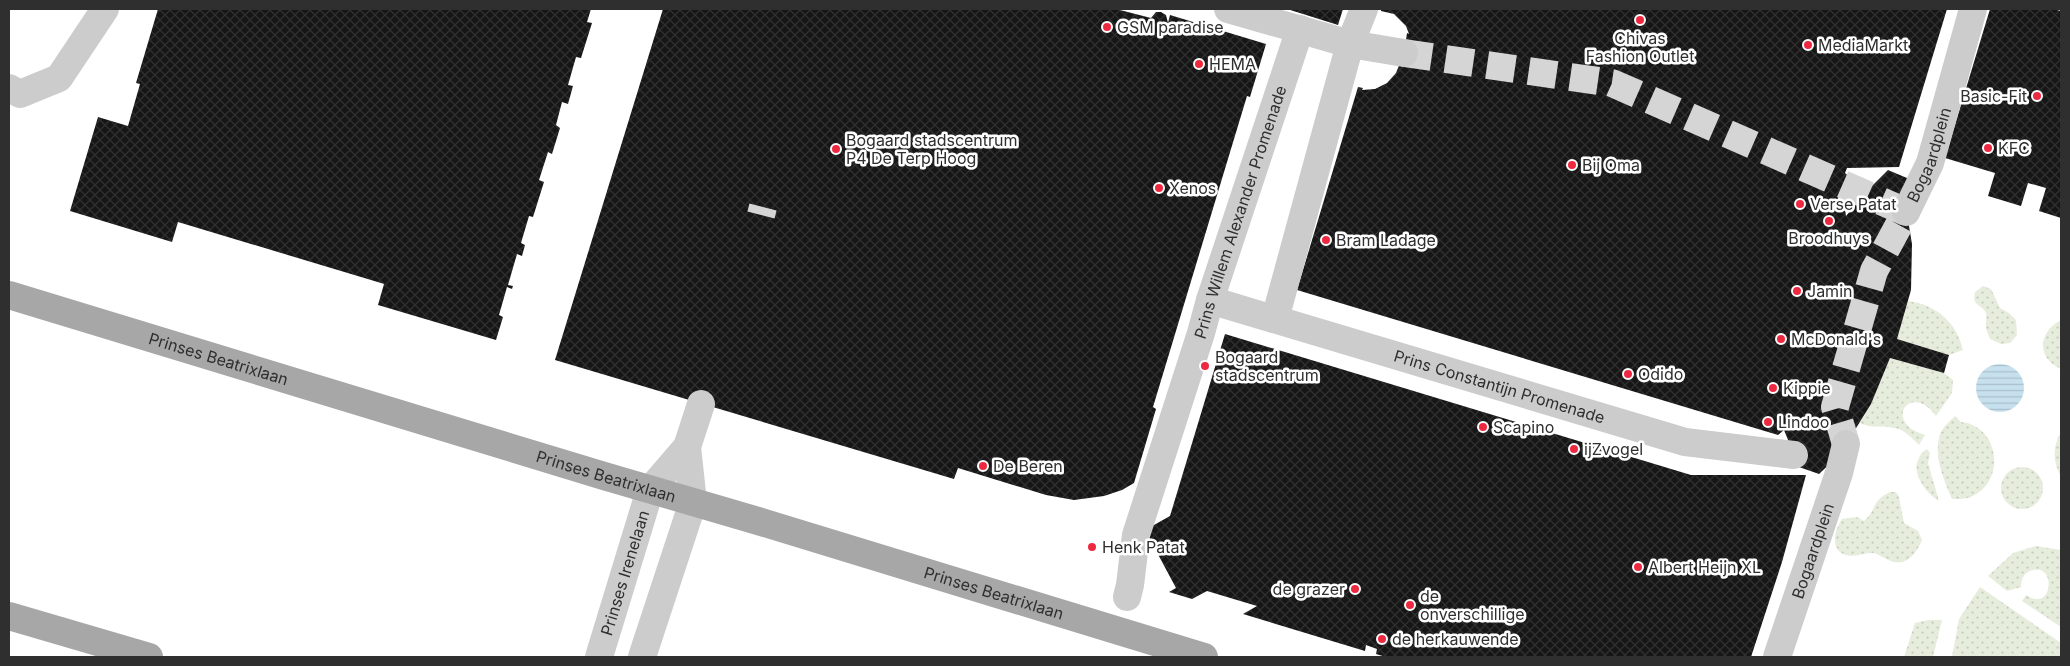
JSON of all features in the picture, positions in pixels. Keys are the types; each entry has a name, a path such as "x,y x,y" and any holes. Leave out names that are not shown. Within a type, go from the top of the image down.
{"main road":[{"name":"Prinses Beatrixlaan","path":"9,295 1204,657"},
{"path":"9,616 149,657"}],"street":[{"path":"9,88 20,94 59,78 105,9"},
{"path":"1228,9 1350,44 1404,53"},
{"path":"1275,319 1350,44 1364,9"},
{"name":"Bogaardplein","path":"1906,212 1930,163 1973,9"},
{"name":"Prins Willem Alexander Promenade","path":"1127,598 1136,535 1210,300 1300,29"},
{"name":"Prins Constantijn Promenade","path":"1210,300 1685,442 1794,455"},
{"path":"650,490 687,448 701,404"},
{"name":"Bogaardplein","path":"1777,657 1840,473 1846,444"},
{"path":"642,657 693,502 687,448"},
{"name":"Prinses Irenelaan","path":"599,657 650,490"}],"green space":[{"path":"1983,286 1991,289 2000,308 2016,320 2017,335 2010,343 2001,344 1990,339 1986,328 1985,311 1974,300 1975,292"},
{"path":"1908,301 1928,306 1944,316 1956,331 1963,350 1949,355 1897,339"},
{"path":"2061,320 2061,369 2047,358 2043,345 2048,331"},
{"path":"1890,358 1944,373 1953,380 1952,393 1936,416 1926,406 1917,403 1910,403 1905,408 1903,414 1905,422 1912,429 1925,435 1919,445 1899,429 1869,426 1860,423 1871,404"},
{"path":"1955,416 1961,422 1974,426 1984,434 1991,444 1994,457 1989,481 1981,491 1964,499 1952,499 1943,476 1938,451 1940,434"},
{"path":"2061,432 2061,477 2056,466 2055,449"},
{"path":"1927,449 1930,453 1928,463 1939,501 1925,488 1918,476 1917,464 1922,453"},
{"path":"2026,467 2034,470 2040,476 2043,488 2040,500 2034,506 2018,509 2010,506 2004,500 2001,484 2004,476 2010,470"},
{"path":"1890,492 1896,492 1899,497 1904,523 1918,531 1922,540 1914,554 1906,560 1896,562 1878,554 1866,553 1853,556 1846,555 1837,549 1835,544 1836,533 1842,519 1857,517 1864,521 1877,502"},
{"path":"2036,546 2061,550 2061,627 2022,601 2026,595 2035,599 2042,598 2047,593 2049,586 2045,573 2039,570 2030,571 2023,577 2021,587 2007,591 1988,576 2013,553"},
{"path":"1980,587 2061,643 2061,657 1952,657 1959,619"},
{"path":"1928,620 1942,620 1933,657 1904,657 1915,623"}],"water":[{"path":"2000,364 2009,366 2017,371 2022,379 2024,388 2022,397 2017,405 2009,410 2000,412 1991,410 1983,405 1978,397 1976,388 1978,379 1983,371 1991,366"}],"building":[{"path":"158,9 591,9 587,22 592,23 581,58 576,57 568,85 573,86 568,104 562,102 556,125 560,128 552,154 548,152 539,180 544,182 533,217 529,216 521,243 525,245 522,256 517,254 508,285 513,286 512,289 507,287 499,315 503,317 496,340 378,305 384,284 381,283 178,222 172,242 70,211 98,117 128,126 140,84 136,83"},
{"path":"663,9 1116,9 1151,18 1156,12 1161,12 1166,15 1168,23 1170,15 1266,44 1250,97 1247,96 1153,407 1156,409 1134,483 1122,490 1104,496 1074,500 1046,495 958,468 954,479 555,360"},
{"path":"1287,9 1343,9 1338,25"},
{"path":"1381,9 1947,9 1899,167 1847,168 1845,173 1852,179 1852,189 1848,193 1839,194 1838,199 1844,202 1846,216 1888,170 1907,178 1905,202 1912,244 1911,290 1897,339 1949,355 1944,373 1890,358 1871,404 1840,454 1819,474 1799,467 1784,430 1778,435 1297,290 1358,87 1363,88 1362,90 1375,89 1387,83 1396,73 1404,53 1407,33 1409,34 1406,26 1394,14 1381,11"},
{"path":"1990,9 2053,9 2061,11 2061,218 2039,211 2046,188 2028,183 2021,206 1988,196 1995,173 1945,158"},
{"path":"1225,334 1691,475 1806,475 1782,562 1751,657 1386,657 1376,654 1377,649 1366,645 1365,651 1243,614 1257,606 1207,591 1192,599 1169,592 1176,588 1145,530 1170,516"}],"tunnel":[{"path":"1404,53 1612,83 1906,212 1874,271 1835,407 1846,444"},
{"path":"761,215 763,207"}],"place":[{"name":"Chivas Fashion Outlet","path":"1640,20"},
{"name":"GSM paradise","path":"1107,27"},
{"name":"MediaMarkt","path":"1808,45"},
{"name":"HEMA","path":"1199,64"},
{"name":"Basic-Fit","path":"2037,96"},
{"name":"KFC","path":"1988,148"},
{"name":"Bogaard stadscentrum P4 De Terp Hoog","path":"836,149"},
{"name":"Bij Oma","path":"1572,165"},
{"name":"Xenos","path":"1159,188"},
{"name":"Verse Patat","path":"1800,204"},
{"name":"Broodhuys","path":"1829,221"},
{"name":"Bram Ladage","path":"1326,240"},
{"name":"Jamin","path":"1797,291"},
{"name":"McDonald's","path":"1781,339"},
{"name":"Bogaard stadscentrum","path":"1205,366"},
{"name":"Odido","path":"1628,374"},
{"name":"Kippie","path":"1773,388"},
{"name":"Lindoo","path":"1768,422"},
{"name":"Scapino","path":"1483,427"},
{"name":"ijZvogel","path":"1574,449"},
{"name":"De Beren","path":"983,466"},
{"name":"Henk Patat","path":"1092,547"},
{"name":"Albert Heijn XL","path":"1638,567"},
{"name":"de grazer","path":"1355,589"},
{"name":"de onverschillige","path":"1410,605"},
{"name":"de herkauwende","path":"1382,639"}]}
